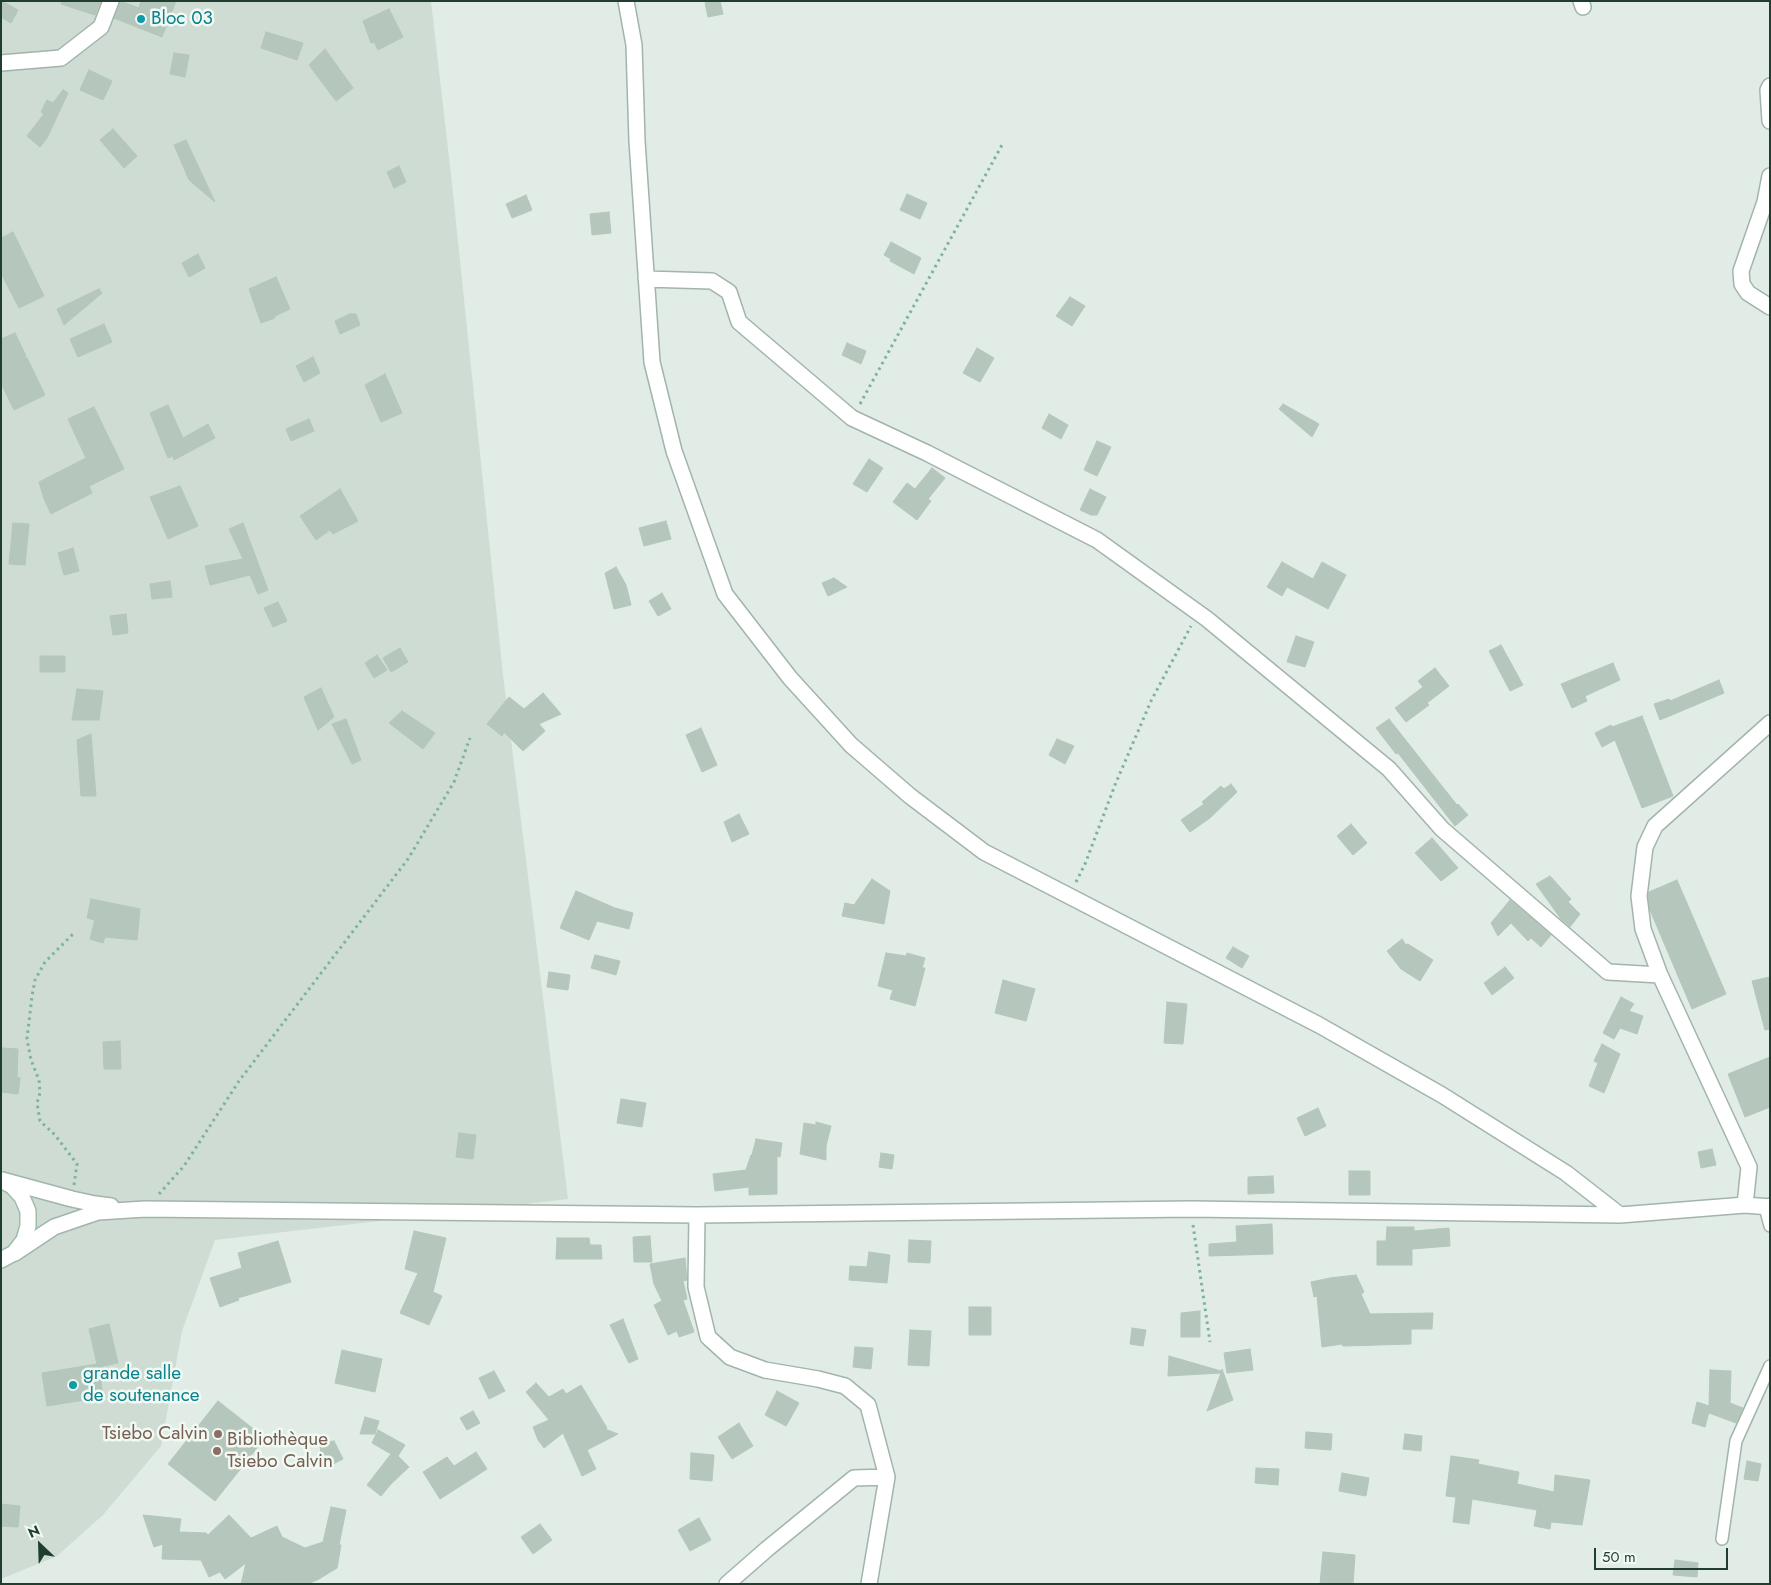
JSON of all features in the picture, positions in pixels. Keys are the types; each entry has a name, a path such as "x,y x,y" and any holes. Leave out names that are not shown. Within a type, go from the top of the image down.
{"street":[{"path":"1,64 61,58 102,27 112,1"},
{"path":"626,1 634,45 637,142 652,362 674,451 726,594 790,678 851,745 910,796 984,852 1319,1026 1442,1095 1566,1174 1620,1216"},
{"path":"1770,86 1768,90 1770,121"},
{"path":"1770,176 1765,202 1741,271 1742,284 1748,293 1770,307"},
{"path":"646,279 712,281 729,292 739,322 852,418 927,453 1097,540 1198,612 1389,769 1442,829 1608,972 1660,975"},
{"path":"1745,1205 1749,1167 1660,975 1643,929 1639,896 1645,847 1656,826 1770,723"},
{"path":"1,1180 95,1204 145,1209"},
{"path":"1,1180 12,1186 22,1197 28,1211 28,1226 24,1240 8,1256 1,1270"},
{"path":"8,1256 54,1227 98,1212 145,1209 697,1215 1191,1209 1620,1216 1745,1205 1768,1206"},
{"path":"697,1215 696,1288 708,1336 730,1357 765,1370 818,1379 845,1386 868,1405 887,1477 869,1584"},
{"path":"727,1584 854,1478 887,1477"}],"lane":[{"path":"1768,1206 1770,1226"},
{"path":"1722,1539 1736,1441 1770,1366"}],"path":[{"path":"852,418 1002,145"},
{"path":"1074,888 1085,864 1114,785 1151,701 1198,612"},
{"path":"145,1209 184,1166 239,1081 408,859 454,782 470,738"},
{"path":"72,1199 77,1164 55,1134 40,1121 37,1103 40,1093 39,1080 31,1060 27,1039 35,980 45,962 75,932"},
{"path":"1191,1209 1210,1342"}],"shaded area":[{"path":"1,1 431,1 503,675 568,1199 215,1240 182,1331 161,1446 103,1515 57,1556 1,1579"}],"building":[{"path":"2,1 18,10 11,23 1,17"},
{"path":"62,1 101,1 95,15 61,4"},
{"name":"Bloc 03","path":"120,1 139,8 141,1 176,1 162,37 114,18"},
{"path":"720,1 723,14 708,17 705,3"},
{"path":"389,9 403,37 378,50 374,42 371,43 363,21"},
{"path":"266,32 303,43 297,60 261,48"},
{"path":"325,49 353,88 336,101 309,65"},
{"path":"174,53 189,55 185,77 170,74"},
{"path":"89,70 112,81 103,100 80,90"},
{"path":"63,90 68,93 47,138 40,147 27,136 44,114 41,112 47,100 53,103"},
{"path":"113,129 137,156 124,168 100,140"},
{"path":"186,140 215,202 189,180 174,145"},
{"path":"399,166 406,182 394,188 387,172"},
{"path":"907,194 927,203 920,219 900,210"},
{"path":"526,195 532,210 512,218 506,204"},
{"path":"609,212 611,233 592,235 590,214"},
{"path":"13,232 44,296 19,308 1,273 1,238"},
{"path":"891,242 921,258 914,274 890,261 891,259 884,255"},
{"path":"198,254 205,268 189,277 182,263"},
{"path":"276,277 290,309 275,316 275,318 261,323 249,289"},
{"path":"99,289 102,293 64,325 57,309"},
{"path":"1070,297 1085,306 1072,326 1056,316"},
{"path":"350,314 356,314 360,325 340,334 335,321"},
{"path":"104,324 112,342 78,357 70,339"},
{"path":"15,333 26,356 24,359 27,358 45,395 14,410 1,383 1,339"},
{"path":"847,343 866,351 861,364 842,355"},
{"path":"977,348 994,358 980,382 963,373"},
{"path":"313,357 320,373 304,382 296,366"},
{"path":"385,374 402,413 381,422 365,385"},
{"path":"1283,404 1319,424 1312,437 1279,409"},
{"path":"168,405 183,438 208,424 215,438 174,460 173,456 168,458 150,413"},
{"path":"94,407 124,469 89,486 92,493 51,514 39,482 86,458 68,419"},
{"path":"1049,414 1068,425 1061,439 1042,428"},
{"path":"309,419 314,431 291,441 286,429"},
{"path":"1097,441 1111,447 1097,476 1084,470"},
{"path":"869,459 883,468 867,492 853,484"},
{"path":"932,468 945,478 928,499 931,501 917,520 893,502 907,483 915,489"},
{"path":"180,486 198,526 168,539 150,497"},
{"path":"340,489 358,521 333,534 330,530 316,540 300,516"},
{"path":"1090,489 1106,497 1097,515 1091,515 1080,510"},
{"path":"666,521 671,539 644,546 639,528"},
{"path":"13,523 29,524 25,565 9,564"},
{"path":"243,523 268,590 258,594 250,575 210,585 205,566 243,559 229,529"},
{"path":"73,548 79,571 64,575 58,553"},
{"path":"1282,562 1313,579 1322,562 1346,575 1328,609 1287,587 1282,596 1267,587"},
{"path":"616,567 626,585 631,605 614,609 605,573"},
{"path":"834,578 847,587 828,596 822,583"},
{"path":"170,581 172,597 152,599 150,584"},
{"path":"662,593 671,609 658,616 649,601"},
{"path":"278,602 287,621 273,627 264,608"},
{"path":"126,614 128,633 113,635 110,616"},
{"path":"1296,636 1314,642 1305,667 1287,662"},
{"path":"1501,645 1523,685 1510,691 1489,651"},
{"path":"400,648 408,662 391,672 383,658"},
{"path":"377,655 387,670 374,678 365,663"},
{"path":"40,656 65,656 65,672 40,672"},
{"path":"1613,663 1620,680 1585,696 1587,701 1572,708 1561,684"},
{"path":"1435,668 1449,686 1427,703 1429,705 1406,722 1395,708 1423,687 1418,681"},
{"path":"1719,680 1724,693 1660,720 1654,704 1669,699 1670,701"},
{"path":"321,688 334,717 318,730 304,697"},
{"path":"77,689 103,691 99,720 72,720"},
{"path":"543,693 561,714 539,724 545,731 523,751 504,732 502,736 487,724 509,697 524,709"},
{"path":"402,711 435,733 423,749 389,723"},
{"path":"1642,716 1673,796 1642,808 1615,740 1602,747 1595,733 1611,725 1612,727"},
{"path":"346,719 361,760 352,764 332,724"},
{"path":"1389,719 1457,805 1468,815 1455,826 1376,728"},
{"path":"701,728 717,765 702,772 686,735"},
{"path":"91,734 96,796 81,796 77,740"},
{"path":"1057,739 1074,746 1065,764 1049,755"},
{"path":"1231,784 1237,792 1210,818 1190,832 1181,820 1204,804 1202,802 1221,786 1224,789"},
{"path":"739,814 749,834 732,842 724,822"},
{"path":"1351,824 1367,843 1353,855 1337,836"},
{"path":"1432,838 1458,868 1441,881 1415,853"},
{"path":"1550,876 1571,899 1568,902 1580,914 1570,927 1561,919 1536,884"},
{"path":"872,879 890,891 884,924 842,916 845,903 854,905"},
{"path":"1677,880 1726,994 1692,1009 1650,910 1648,896 1649,892"},
{"path":"576,891 615,908 633,913 629,929 597,921 589,940 560,928"},
{"path":"91,899 140,909 137,940 105,937 103,943 90,939 95,920 87,918"},
{"path":"1510,900 1551,935 1541,947 1531,938 1528,941 1511,923 1498,936 1491,923"},
{"path":"1402,939 1406,945 1408,944 1433,960 1420,981 1401,969 1387,951"},
{"path":"1233,947 1249,956 1242,968 1226,958"},
{"path":"886,953 906,956 907,953 925,958 922,968 925,968 915,1006 890,999 893,990 878,986"},
{"path":"595,955 620,961 616,975 591,968"},
{"path":"1505,967 1514,978 1492,995 1484,983"},
{"path":"549,972 570,975 568,990 547,987"},
{"path":"1770,977 1770,1029 1765,1030 1752,981"},
{"path":"1003,980 1035,989 1026,1021 995,1013"},
{"path":"1621,997 1634,1004 1629,1011 1643,1016 1637,1034 1620,1028 1614,1039 1603,1033"},
{"path":"1167,1002 1187,1004 1183,1044 1164,1043"},
{"path":"120,1041 121,1069 104,1069 103,1042"},
{"path":"1602,1044 1620,1054 1604,1093 1589,1086 1598,1063 1594,1061"},
{"path":"2,1048 18,1049 17,1077 20,1078 18,1094 1,1092"},
{"path":"1770,1057 1770,1107 1745,1117 1728,1074"},
{"path":"621,1099 646,1103 642,1127 617,1123"},
{"path":"1318,1108 1326,1126 1305,1136 1297,1118"},
{"path":"816,1122 831,1126 826,1146 826,1160 800,1154 804,1123 816,1125"},
{"path":"459,1133 476,1135 473,1159 456,1157"},
{"path":"756,1139 782,1143 780,1157 777,1156 777,1194 749,1195 749,1187 715,1191 713,1174 746,1170"},
{"path":"1712,1149 1716,1165 1701,1168 1698,1152"},
{"path":"881,1153 894,1155 892,1169 879,1167"},
{"path":"1349,1171 1370,1171 1370,1195 1349,1195"},
{"path":"1273,1176 1274,1193 1248,1194 1248,1177"},
{"path":"1272,1224 1273,1254 1209,1256 1209,1244 1237,1242 1236,1226"},
{"path":"1387,1227 1414,1227 1414,1231 1449,1228 1450,1246 1412,1249 1412,1265 1377,1265 1377,1241 1386,1241"},
{"path":"414,1231 446,1238 433,1292 442,1296 429,1325 400,1313 418,1273 405,1269"},
{"path":"650,1236 652,1262 634,1262 633,1237"},
{"path":"557,1238 589,1238 590,1245 601,1245 602,1259 556,1259"},
{"path":"909,1240 931,1241 930,1263 908,1262"},
{"path":"278,1241 291,1282 238,1298 239,1300 220,1307 210,1278 242,1268 238,1253"},
{"path":"869,1252 890,1255 887,1283 849,1280 850,1266 867,1267"},
{"path":"685,1258 687,1280 683,1281 687,1299 683,1300 694,1332 679,1337 677,1331 668,1335 654,1305 662,1301 654,1284 650,1264"},
{"path":"1356,1275 1364,1292 1361,1294 1370,1314 1433,1313 1432,1329 1411,1329 1411,1344 1343,1346 1342,1344 1322,1347 1317,1296 1314,1297 1311,1282"},
{"path":"969,1307 991,1307 991,1335 969,1335"},
{"path":"1200,1311 1200,1337 1181,1337 1181,1313"},
{"path":"623,1319 638,1359 629,1363 610,1325"},
{"name":"grande salle de soutenance","path":"109,1324 118,1363 99,1367 103,1397 47,1406 42,1373 97,1364 89,1329"},
{"path":"1132,1328 1146,1330 1143,1346 1130,1344"},
{"path":"910,1330 931,1331 929,1366 908,1365"},
{"path":"855,1347 873,1348 871,1369 853,1367"},
{"path":"1250,1349 1253,1370 1227,1373 1224,1353"},
{"path":"342,1350 382,1359 375,1392 335,1383"},
{"path":"1169,1356 1221,1371 1222,1369 1233,1400 1207,1411 1221,1373 1168,1376"},
{"path":"1710,1370 1731,1371 1730,1403 1743,1408 1736,1423 1709,1412 1705,1427 1692,1423 1697,1402 1709,1406"},
{"path":"494,1371 505,1391 489,1399 479,1378"},
{"path":"536,1383 549,1397 563,1389 566,1394 581,1385 607,1428 605,1429 618,1434 587,1450 596,1469 582,1476 563,1433 544,1448 538,1440 533,1427 549,1420 526,1392"},
{"path":"777,1391 799,1403 786,1426 765,1415"},
{"name":"Bibliothèque Tsiebo Calvin","path":"218,1401 265,1438 215,1501 168,1464"},
{"path":"473,1411 480,1423 467,1430 460,1418"},
{"path":"365,1417 379,1421 375,1434 360,1434"},
{"path":"739,1423 753,1446 732,1459 718,1437"},
{"path":"378,1430 405,1445 398,1456 409,1467 381,1496 367,1485 391,1454 372,1443"},
{"path":"1306,1432 1332,1434 1331,1450 1305,1448"},
{"path":"1405,1434 1422,1436 1421,1451 1403,1449"},
{"path":"334,1441 343,1459 327,1467 321,1456 320,1443"},
{"path":"476,1452 487,1469 440,1499 423,1472 447,1457 454,1466"},
{"path":"691,1453 714,1455 712,1481 690,1479"},
{"path":"1451,1456 1479,1460 1478,1464 1519,1472 1517,1484 1554,1492 1555,1475 1590,1480 1582,1525 1551,1522 1550,1529 1534,1526 1537,1510 1472,1499 1469,1524 1453,1522 1456,1497 1446,1496"},
{"path":"1747,1461 1761,1464 1758,1481 1744,1479"},
{"path":"1256,1468 1279,1469 1278,1485 1255,1483"},
{"path":"1342,1473 1369,1478 1366,1496 1339,1491"},
{"path":"1,1504 20,1506 18,1527 1,1526"},
{"path":"331,1507 346,1510 339,1545 341,1545 337,1568 308,1584 241,1584 246,1563 225,1579 220,1572 209,1577 201,1560 162,1559 163,1544 154,1547 143,1515 181,1519 179,1532 206,1533 208,1535 229,1515 251,1538 277,1526 282,1537 305,1548 323,1542"},
{"path":"699,1518 711,1540 690,1551 678,1530"},
{"path":"540,1524 552,1540 533,1554 521,1537"},
{"path":"1323,1552 1355,1555 1353,1584 1320,1584"},
{"path":"1675,1560 1698,1563 1697,1577 1673,1575"}],"place":[{"name":"Bloc 03","path":"141,19"},
{"name":"grande salle de soutenance","path":"73,1385"},
{"name":"Tsiebo Calvin","path":"218,1434"},
{"name":"Bibliothèque Tsiebo Calvin","path":"217,1451"}]}
